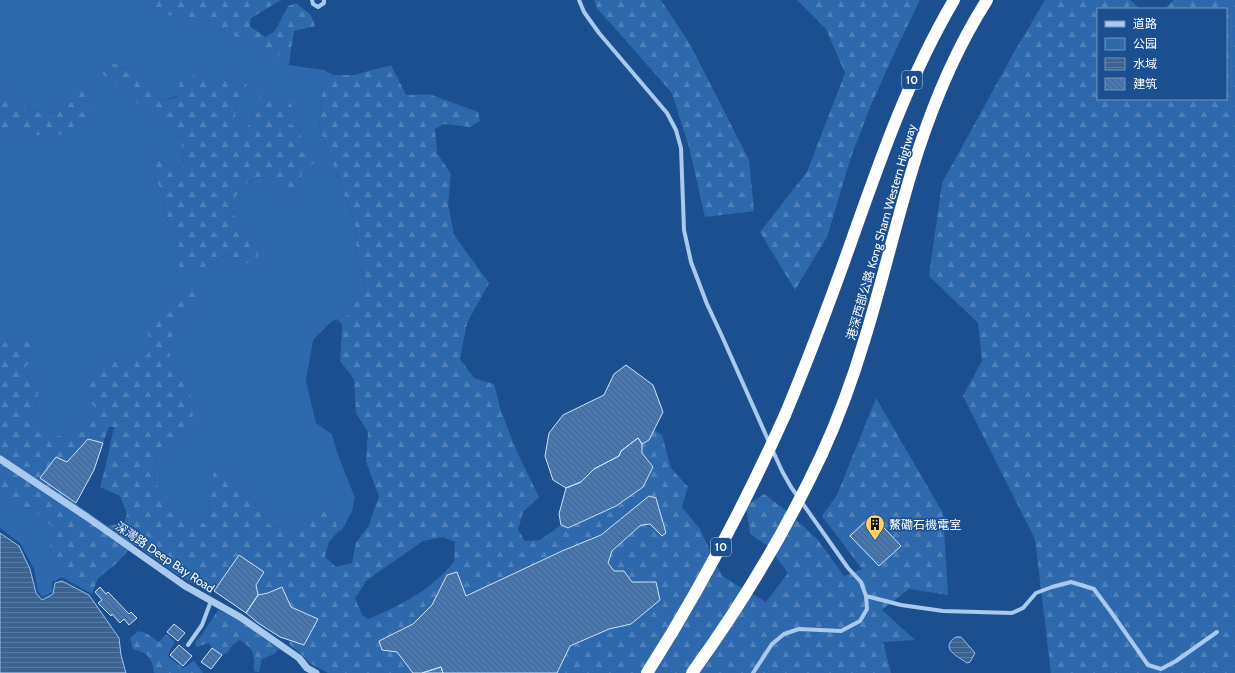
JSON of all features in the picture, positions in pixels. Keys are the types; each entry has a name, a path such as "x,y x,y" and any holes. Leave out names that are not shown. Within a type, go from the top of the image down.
{"highway":[{"name":"港深西部公路 Kong Sham Western Highway","path":"647,673 683,615 726,537 762,466 811,351 878,164 904,98 922,58 954,0"},
{"name":"港深西部公路 Kong Sham Western Highway","path":"692,673 766,561 803,495 834,427 856,369 912,170 926,128 949,71 986,0"}],"street":[{"path":"312,0 313,4 318,7 324,3 324,0"},
{"path":"579,0 584,12 599,33 667,113 676,130 681,148 684,230 691,262 707,304 782,471 809,513 848,568 862,582 866,596 867,609 860,621 841,631 799,629 784,634 772,644 753,673"},
{"name":"深灣路 Deep Bay Road","path":"0,459 87,517 185,586 240,617 299,658 307,668 316,673"},
{"path":"866,596 901,605 943,611 1012,613 1023,608 1036,594 1052,587 1071,582 1094,589 1148,665 1161,669 1217,632"},
{"path":"188,645 202,625 211,601"}],"green space":[{"path":"0,0 150,0 157,16 183,15 212,25 249,43 266,57 281,50 291,49 289,65 324,70 334,75 323,85 319,126 355,224 357,257 366,286 342,325 337,319 331,322 313,340 306,381 316,423 332,434 337,452 355,498 352,511 342,530 338,532 335,517 322,510 291,530 271,526 227,467 209,494 210,520 194,526 155,483 154,470 157,452 178,444 190,393 171,366 169,345 178,321 199,303 183,287 145,327 152,344 147,355 129,357 96,366 95,408 68,438 55,435 34,415 39,390 23,371 11,340 0,345 0,131 13,125 37,135 74,100 57,113 31,111 7,91 0,92","holes":["113,63 141,75 160,102 211,84 241,77 247,85 235,104 236,122 246,128 259,111 292,112 288,123 298,127 303,143 314,162 302,173 296,195 287,193 277,180 259,177 242,186 230,207 245,234 259,243 244,263 228,254 197,271 178,260 179,249 164,211 163,194 146,159 153,157 174,169 184,166 181,139 170,124 156,119 148,110 132,100"]},
{"path":"150,0 281,0 251,18 250,26 265,37 275,31 288,6 296,3 311,15 315,26 294,31 291,49 281,50 277,58 266,57 249,43 212,25 183,15 157,16"},
{"path":"594,0 661,0 690,44 749,160 754,211 705,217 689,147 672,93 597,8"},
{"path":"797,0 920,0 871,105 851,157 827,237 795,290 760,232 807,172 845,73 826,29"},
{"path":"1045,0 1130,0 1139,8 1097,8 1097,100 1227,100 1227,8 1166,8 1174,0 1235,0 1235,673 1051,673 1035,539 963,396 982,361 978,323 929,276 942,183 1013,54"},
{"path":"99,62 113,63 141,75 160,102 177,97 180,82 193,76 211,84 241,77 247,85 235,104 236,122 246,128 259,111 260,94 268,93 274,104 291,103 292,112 288,123 298,127 303,143 315,162 302,173 296,195 287,193 277,180 259,177 242,186 230,207 245,234 259,243 257,263 244,263 228,254 197,271 181,273 178,260 179,249 164,211 163,194 146,159 153,157 174,169 184,166 181,139 170,124 156,119 148,110 132,100 126,89 109,79 95,68"},
{"path":"391,65 406,95 429,94 478,112 480,121 470,127 444,124 435,129 437,153 451,174 448,204 454,235 489,283 467,323 460,359 474,378 494,384 501,411 517,452 539,497 523,512 518,530 525,541 540,540 561,525 569,528 616,506 643,487 653,467 642,453 642,444 649,440 654,430 662,435 671,468 688,487 682,507 700,529 722,576 766,602 788,573 769,547 750,534 746,506 764,494 788,512 818,540 844,576 862,569 822,516 837,495 876,398 943,513 948,595 909,589 882,610 915,640 883,642 891,673 557,673 570,646 609,629 631,624 660,600 656,582 632,582 624,571 614,571 608,563 612,551 641,525 650,524 662,536 666,533 656,498 649,496 601,535 562,551 466,596 457,572 447,575 432,605 413,624 379,641 382,650 397,652 413,673 328,673 311,664 289,644 290,640 304,645 318,619 291,607 282,587 268,593 258,595 256,585 264,572 239,555 214,591 197,586 178,575 134,544 116,564 98,578 92,594 62,577 61,568 50,555 51,526 35,510 3,502 0,499 0,345 11,340 25,338 36,351 23,371 39,390 34,415 55,435 68,438 95,408 83,389 96,366 129,357 147,355 152,344 145,327 183,287 198,293 199,303 178,321 169,345 171,366 190,393 194,426 178,444 157,452 154,470 155,483 195,526 210,520 209,494 215,468 227,467 271,526 291,530 322,510 335,517 338,532 329,542 325,557 336,567 352,563 356,543 369,525 379,496 366,462 368,432 356,413 354,379 340,361 342,325 366,285 357,257 355,224 319,126 323,85 334,75 354,75","holes":["109,427 114,427 100,487 120,496 127,514 124,523 107,526 40,478 56,457 67,462 88,439 103,443","443,537 455,542 454,562 440,577 424,590 397,606 368,619 362,615 355,598 367,580 423,541"]},
{"path":"84,84 92,102 84,120 73,134 37,135 13,125 0,131 0,92 7,91 31,111 57,113 74,100"},
{"path":"0,499 3,502 35,510 51,526 50,555 61,568 62,577 52,582 52,592 43,597 38,592 34,569 20,543 0,528"},
{"path":"218,610 237,619 279,649 274,654 262,659 259,672 254,671 251,649 239,640 227,653 222,655 212,648 209,643 196,647 195,642 201,636"},
{"path":"138,631 146,633 159,642 166,634 175,642 167,656 183,668 194,661 203,673 154,673 149,657 133,649 130,638"}],"water":[{"path":"0,533 19,546 30,569 36,593 42,600 53,594 55,583 62,581 89,595 119,638 121,655 126,673 0,673"},
{"path":"956,637 961,637 975,653 970,662 967,663 951,652 949,645"}],"building":[{"path":"626,365 653,385 663,412 649,440 642,444 638,438 621,451 619,456 594,469 581,482 566,488 553,480 545,456 549,433 563,415 604,395 614,374"},
{"path":"638,438 642,444 642,453 653,467 643,487 616,506 568,528 561,525 559,514 566,488 581,482 594,469 619,456 621,451"},
{"path":"88,439 103,443 94,470 76,503 40,478 56,457 67,462"},
{"path":"649,496 656,498 666,533 662,536 650,524 641,525 612,551 608,563 614,571 624,571 632,582 656,582 660,600 631,624 609,629 570,646 557,673 443,673 441,667 422,673 413,673 397,652 382,650 379,641 413,624 432,605 447,575 457,572 466,596 562,551 601,535"},
{"name":"鰲磡石機電室","path":"872,515 901,546 879,566 850,536"},
{"path":"239,555 264,572 256,585 258,595 246,613 214,591"},
{"path":"100,587 106,594 108,592 129,614 131,612 137,618 129,625 124,619 120,623 112,614 111,616 98,603 102,600 95,592"},
{"path":"282,587 291,607 318,619 304,645 280,637 258,623 246,613 258,595 268,593"},
{"path":"174,624 185,633 178,641 167,632"},
{"path":"179,645 192,656 183,666 170,655"},
{"path":"212,648 222,655 211,669 201,662"},
{"path":"441,667 443,673 422,673"}],"place":[{"name":"鰲磡石機電室","path":"875,541"}]}
